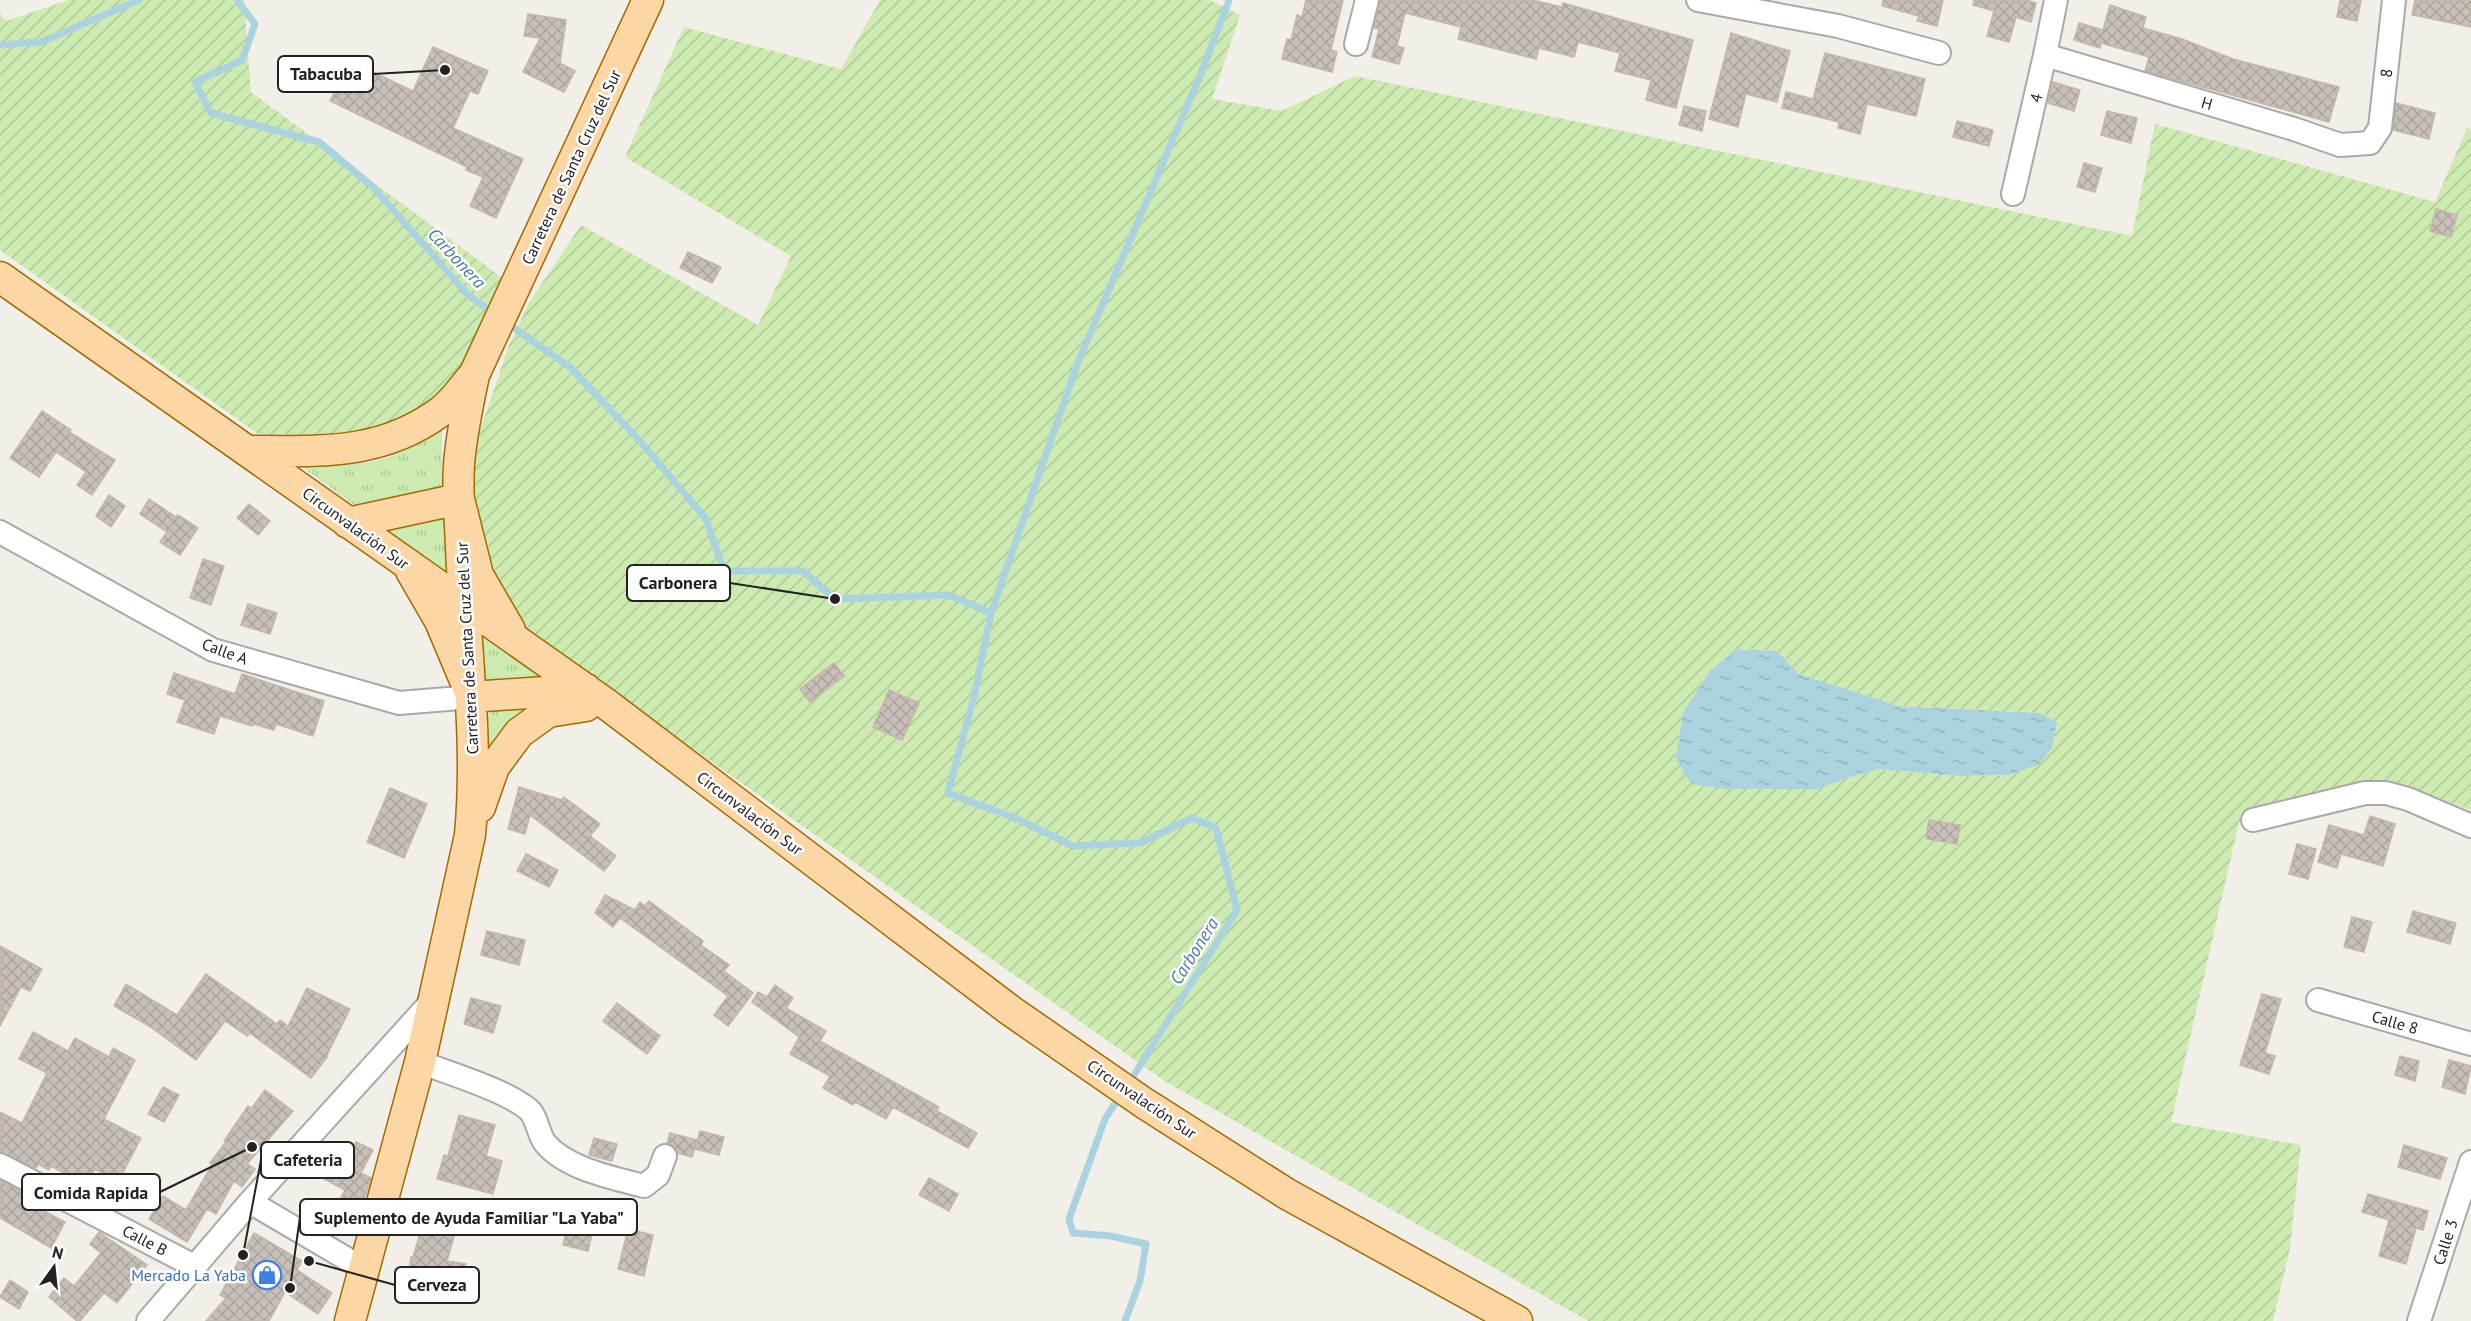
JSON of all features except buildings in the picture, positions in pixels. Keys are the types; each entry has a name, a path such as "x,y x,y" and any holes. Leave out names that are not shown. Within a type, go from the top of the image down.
{"main road":[{"name":"Carretera de Santa Cruz del Sur","path":"350,1321 420,1062 470,835 473,798 472,697 464,604 459,465 462,432 474,375 648,0"},
{"name":"Circunvalación Sur","path":"0,277 596,696 1011,1011 1144,1103 1287,1194 1517,1321"},
{"path":"249,451 329,451 374,444 413,429 441,411 474,375"},
{"path":"348,523 459,499 478,575 517,640"},
{"path":"408,566 440,621 472,697 596,696"},
{"path":"470,835 494,767 519,734 548,712 596,696"}],"street":[{"path":"1356,44 1366,0"},
{"path":"1698,0 1764,6 1940,53"},
{"name":"4","path":"2013,195 2056,0"},
{"name":"8","path":"2370,143 2380,128 2394,0"},
{"name":"H","path":"2045,55 2294,129 2340,145 2370,143"},
{"name":"Calle A","path":"0,532 213,650 399,703 472,697"},
{"path":"2253,820 2366,793 2386,793 2408,799 2471,826"},
{"path":"148,1321 250,1202 433,1000"},
{"name":"Calle 8","path":"2318,1000 2471,1044"},
{"path":"420,1062 515,1101 531,1112 546,1143 562,1156 589,1171 644,1186 658,1175 665,1156"},
{"name":"Calle 3","path":"2419,1321 2471,1162"},
{"name":"Calle B","path":"0,1165 194,1266"},
{"path":"250,1202 364,1269"}],"green space":[{"path":"69,0 244,0 251,92 504,279 482,333 450,381 414,415 367,431 319,435 258,434 0,250 0,14 6,21"},
{"path":"880,0 1210,0 1240,15 1212,99 1282,111 1355,76 2132,236 2155,124 2435,202 2467,128 2471,129 2471,810 2390,782 2239,822 2171,1122 2301,1145 2290,1248 2273,1321 1588,1321 1166,1082 523,629 486,560 472,496 477,439 509,345 530,301 581,225 758,325 791,256 625,157 684,27 841,69","holes":["1736,649 1777,651 1799,674 1899,706 2039,713 2008,775 1960,776 1879,769 1850,777 1726,789 1676,758 1683,713 1710,671"]},
{"path":"442,426 442,494 361,510 302,467 375,461 408,449"},
{"path":"444,519 450,579 383,532"},
{"path":"479,631 545,679 485,683"},
{"path":"549,703 490,756 488,718 494,707"}],"water":[{"path":"1736,649 1777,651 1799,674 1899,706 2039,713 2057,722 2052,748 2038,765 2008,775 1960,776 1879,769 1817,789 1726,789 1691,784 1676,758 1683,713 1710,671"}],"waterway":[{"name":"Carbonera","path":"0,45 41,42 139,0"},
{"name":"Carbonera","path":"237,0 255,24 242,60 195,82 211,113 319,142 373,187 468,295 493,313"},
{"path":"991,613 1078,362 1202,71 1229,0"},
{"name":"Carbonera","path":"507,323 571,368 639,440 706,519 724,571 803,571 835,599 949,595 991,613 974,697 948,793 1015,818 1073,846 1140,843 1192,818 1216,828 1237,910 1129,1083"},
{"name":"Carbonera","path":"1121,1094 1105,1119 1069,1219 1073,1233 1111,1236 1146,1244 1140,1281 1125,1321"}],"place":[{"name":"Tabacuba","path":"445,70"},
{"name":"Carbonera","path":"835,599"},
{"name":"Comida Rapida","path":"252,1147"},
{"name":"Cafeteria","path":"243,1255"},
{"name":"Cerveza","path":"309,1261"},
{"name":"Mercado La Yaba","path":"267,1275"},
{"name":"Suplemento de Ayuda Familiar \"La Yaba\"","path":"290,1288"}]}
